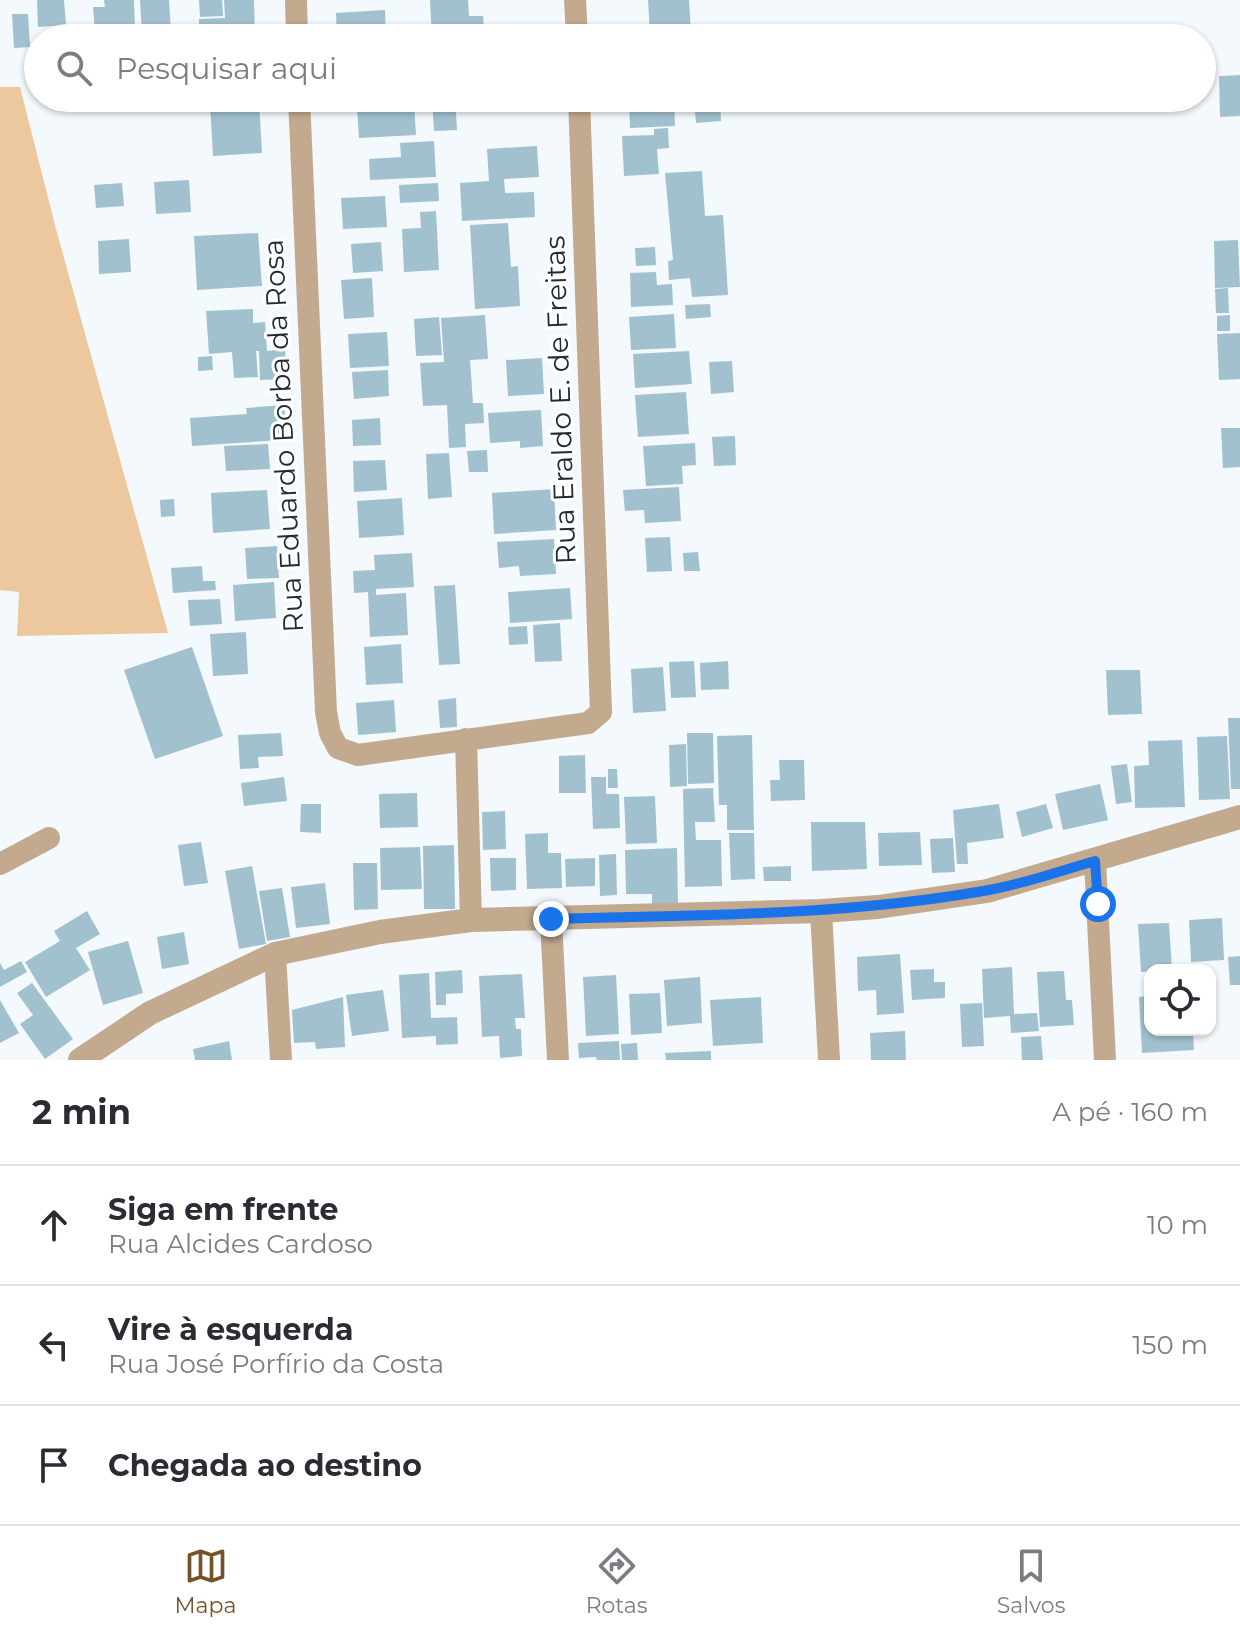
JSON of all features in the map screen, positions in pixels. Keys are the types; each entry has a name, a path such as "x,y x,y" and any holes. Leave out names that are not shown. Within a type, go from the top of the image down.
{"street":[{"path":"296,0 297,24"},
{"path":"575,0 576,24"},
{"name":"Rua Eduardo Borba da Rosa","path":"300,112 326,712 330,733 338,748 358,755 466,739"},
{"name":"Rua Eraldo E. de Freitas","path":"466,739 588,723 601,712 580,112"},
{"path":"466,739 471,920"},
{"path":"80,1060 150,1013 275,954 380,932 471,920 878,907 987,891 1240,817"},
{"path":"0,864 49,838"},
{"path":"1095,861 1105,1060"},
{"path":"821,911 829,1060"},
{"path":"551,919 558,1060"},
{"path":"275,954 281,1060"}],"shaded area":[{"path":"0,87 20,87 24,112 168,633 17,636 19,592 0,590"}],"building":[{"path":"37,0 64,0 66,24 38,24"},
{"path":"104,0 134,0 135,24 94,24 93,7 105,7"},
{"path":"140,0 169,0 170,24 141,24"},
{"path":"199,0 222,0 223,16 200,17"},
{"path":"224,0 254,0 255,24 199,24 199,19 225,18"},
{"path":"430,0 468,0 469,16 483,16 484,24 431,24"},
{"path":"648,0 689,0 690,24 649,24"},
{"path":"385,10 386,24 336,24 336,13"},
{"path":"12,14 28,14 29,24 24,24 24,47 14,48"},
{"path":"1240,75 1240,116 1220,117 1219,76"},
{"path":"211,112 260,112 262,153 213,156"},
{"path":"357,112 415,112 416,135 359,138"},
{"path":"433,112 456,112 457,130 434,131"},
{"path":"629,112 674,112 675,126 630,128"},
{"path":"695,112 721,112 721,121 696,123"},
{"path":"668,128 669,148 657,149 659,174 624,176 622,136 654,135 654,129"},
{"path":"434,141 436,177 370,180 369,159 401,157 400,143"},
{"path":"537,146 539,177 504,179 505,193 534,192 535,217 462,221 460,183 489,181 487,149"},
{"path":"702,171 705,216 723,215 728,295 692,297 690,278 669,280 668,261 673,260 665,173"},
{"path":"189,180 191,212 156,214 154,182"},
{"path":"122,183 124,206 96,208 94,185"},
{"path":"438,183 439,201 400,203 399,185"},
{"path":"385,196 387,227 343,229 341,198"},
{"path":"436,211 439,270 404,272 402,229 421,228 420,212"},
{"path":"508,223 511,267 518,266 520,306 475,309 470,225"},
{"path":"258,233 262,286 197,290 194,236"},
{"path":"129,239 131,272 99,274 98,241"},
{"path":"1238,240 1240,287 1215,288 1214,241"},
{"path":"381,242 383,271 353,273 351,244"},
{"path":"655,247 656,265 636,266 635,248"},
{"path":"656,272 657,285 672,284 673,305 631,307 630,273"},
{"path":"372,278 374,317 344,319 341,280"},
{"path":"1228,288 1229,313 1216,313 1215,289"},
{"path":"710,304 711,317 686,319 685,305"},
{"path":"253,309 253,323 265,322 267,351 285,349 287,379 260,380 259,351 256,351 258,377 234,378 232,352 209,354 206,311"},
{"path":"674,314 676,348 631,350 629,317"},
{"path":"485,315 488,359 470,360 473,403 483,403 484,423 465,424 466,447 449,448 447,405 423,406 420,363 444,362 441,318"},
{"path":"1230,315 1230,331 1217,331 1217,316"},
{"path":"439,317 442,355 416,356 414,319"},
{"path":"387,332 389,366 350,368 348,334"},
{"path":"1240,333 1240,379 1219,380 1217,334"},
{"path":"689,351 692,384 635,388 633,354"},
{"path":"212,356 213,370 198,371 198,357"},
{"path":"542,358 544,394 508,396 506,360"},
{"path":"732,361 734,392 711,394 709,362"},
{"path":"388,370 389,396 354,399 352,372"},
{"path":"686,392 689,434 638,437 635,395"},
{"path":"284,405 286,425 279,425 280,440 192,446 190,418 247,414 246,408"},
{"path":"541,410 543,446 520,448 520,441 490,443 488,413"},
{"path":"380,418 381,445 353,446 352,420"},
{"path":"1221,428 1240,428 1240,467 1223,468"},
{"path":"735,436 736,465 714,466 712,437"},
{"path":"695,443 696,465 682,466 683,484 646,486 643,446"},
{"path":"268,444 270,469 226,471 224,446"},
{"path":"487,450 488,472 469,472 467,451"},
{"path":"449,453 452,497 428,499 426,454"},
{"path":"385,460 387,490 354,492 353,461"},
{"path":"679,487 681,521 645,523 644,510 625,511 623,490"},
{"path":"554,489 556,530 494,534 492,493"},
{"path":"267,490 270,529 213,533 211,493"},
{"path":"402,498 404,535 359,538 357,501"},
{"path":"174,499 175,516 161,517 160,500"},
{"path":"670,537 672,571 647,572 645,538"},
{"path":"554,539 556,574 520,576 519,566 499,568 497,542"},
{"path":"277,546 279,578 247,579 245,548"},
{"path":"698,552 700,571 684,571 683,553"},
{"path":"412,553 414,587 376,589 376,595 406,593 408,635 370,637 368,592 354,593 353,571 375,570 374,555"},
{"path":"202,566 203,581 215,581 216,590 173,593 171,568"},
{"path":"274,582 276,618 235,621 233,585"},
{"path":"455,585 460,664 439,665 434,586"},
{"path":"570,588 572,619 510,623 508,592"},
{"path":"220,599 222,624 190,626 188,600"},
{"path":"560,623 562,661 535,662 533,625"},
{"path":"527,626 528,644 509,645 508,627"},
{"path":"246,632 248,674 213,676 210,634"},
{"path":"401,644 403,683 366,685 364,647"},
{"path":"192,647 223,736 155,759 124,670"},
{"path":"694,661 696,697 671,698 669,662"},
{"path":"728,661 729,689 701,690 700,663"},
{"path":"663,667 666,711 633,713 631,669"},
{"path":"1106,670 1140,670 1142,714 1108,715"},
{"path":"456,698 457,727 440,728 438,700"},
{"path":"394,700 396,732 358,735 356,703"},
{"path":"1228,718 1240,718 1240,789 1231,789"},
{"path":"281,733 283,756 258,757 259,768 240,769 238,735"},
{"path":"687,733 713,733 714,783 688,784"},
{"path":"752,735 754,830 727,830 727,805 719,805 717,736"},
{"path":"1227,736 1230,799 1199,800 1197,737"},
{"path":"1182,740 1185,807 1135,808 1134,766 1149,765 1148,741"},
{"path":"686,744 687,786 670,787 669,745"},
{"path":"585,755 586,793 559,793 559,756"},
{"path":"779,760 804,760 805,800 771,801 770,780 780,780"},
{"path":"1127,764 1132,802 1116,804 1111,766"},
{"path":"608,769 617,769 618,788 608,788"},
{"path":"284,777 287,801 244,806 241,783"},
{"path":"591,777 606,777 606,794 619,794 620,828 593,829"},
{"path":"1100,784 1108,820 1063,830 1055,794"},
{"path":"713,788 715,822 695,822 696,840 721,840 722,886 685,887 683,789"},
{"path":"417,793 418,827 380,828 379,794"},
{"path":"655,796 657,843 626,844 624,797"},
{"path":"301,804 321,804 321,833 300,832"},
{"path":"999,804 1004,838 967,843 968,864 957,864 953,810"},
{"path":"1046,804 1053,828 1022,837 1016,812"},
{"path":"505,811 506,849 483,850 482,812"},
{"path":"811,822 865,822 867,869 812,871"},
{"path":"920,832 922,865 879,866 878,833"},
{"path":"548,833 548,853 561,853 562,888 527,889 525,834"},
{"path":"729,833 754,833 755,879 731,880"},
{"path":"953,838 955,872 932,873 930,839"},
{"path":"201,842 208,883 184,886 178,845"},
{"path":"454,845 455,909 424,909 423,846"},
{"path":"420,847 422,889 381,890 380,848"},
{"path":"677,848 678,904 652,905 652,894 626,894 625,850"},
{"path":"616,854 617,895 600,896 599,855"},
{"path":"490,858 516,858 516,890 491,891"},
{"path":"595,858 595,886 566,887 565,859"},
{"path":"353,863 377,863 378,909 354,910"},
{"path":"252,866 266,944 239,949 225,871"},
{"path":"791,866 791,881 764,881 763,867"},
{"path":"325,883 330,924 296,928 291,887"},
{"path":"282,888 290,937 267,941 259,891"},
{"path":"87,911 100,934 76,948 90,970 46,997 25,962 60,941 54,931"},
{"path":"1222,918 1224,960 1191,962 1189,920"},
{"path":"1169,923 1172,964 1144,964 1144,972 1141,972 1138,924"},
{"path":"184,932 189,964 162,969 157,937"},
{"path":"128,941 143,993 103,1005 88,952"},
{"path":"900,954 904,1013 877,1015 876,990 858,991 857,957"},
{"path":"1240,956 1240,985 1230,985 1228,957"},
{"path":"21,961 27,972 0,987 0,963 4,970"},
{"path":"1012,967 1014,1014 1037,1013 1039,1031 1011,1033 1010,1016 984,1018 982,969"},
{"path":"934,969 934,982 945,982 945,998 912,1000 910,970"},
{"path":"462,970 463,993 446,994 446,1005 436,1005 435,972"},
{"path":"1064,971 1066,1000 1072,1000 1074,1025 1040,1027 1037,972"},
{"path":"429,973 431,1018 457,1017 458,1044 436,1045 436,1036 402,1038 399,975"},
{"path":"522,974 525,1018 515,1018 516,1029 521,1029 522,1056 500,1058 499,1036 482,1037 479,976"},
{"path":"616,975 619,1034 586,1036 583,977"},
{"path":"700,977 702,1023 667,1026 664,980"},
{"path":"32,983 73,1039 45,1059 20,1024 33,1015 17,993"},
{"path":"383,990 389,1031 352,1036 346,995"},
{"path":"660,993 662,1033 631,1035 629,994"},
{"path":"343,997 345,1047 316,1049 315,1042 294,1043 292,1010"},
{"path":"761,997 763,1043 713,1046 710,1000"},
{"path":"1139,997 1144,997 1144,1036 1193,1036 1194,1050 1142,1053"},
{"path":"0,1000 19,1033 0,1043"},
{"path":"982,1003 984,1046 962,1047 960,1004"},
{"path":"905,1031 906,1060 871,1060 870,1033"},
{"path":"1041,1036 1043,1060 1022,1060 1021,1037"},
{"path":"229,1041 232,1060 195,1060 193,1049"},
{"path":"619,1041 620,1060 579,1058 578,1043"},
{"path":"637,1043 638,1060 622,1060 621,1044"},
{"path":"711,1051 711,1060 666,1060 665,1053"}],"route":[{"path":"551,919 878,907 987,891 1095,861 1098,904"}]}
